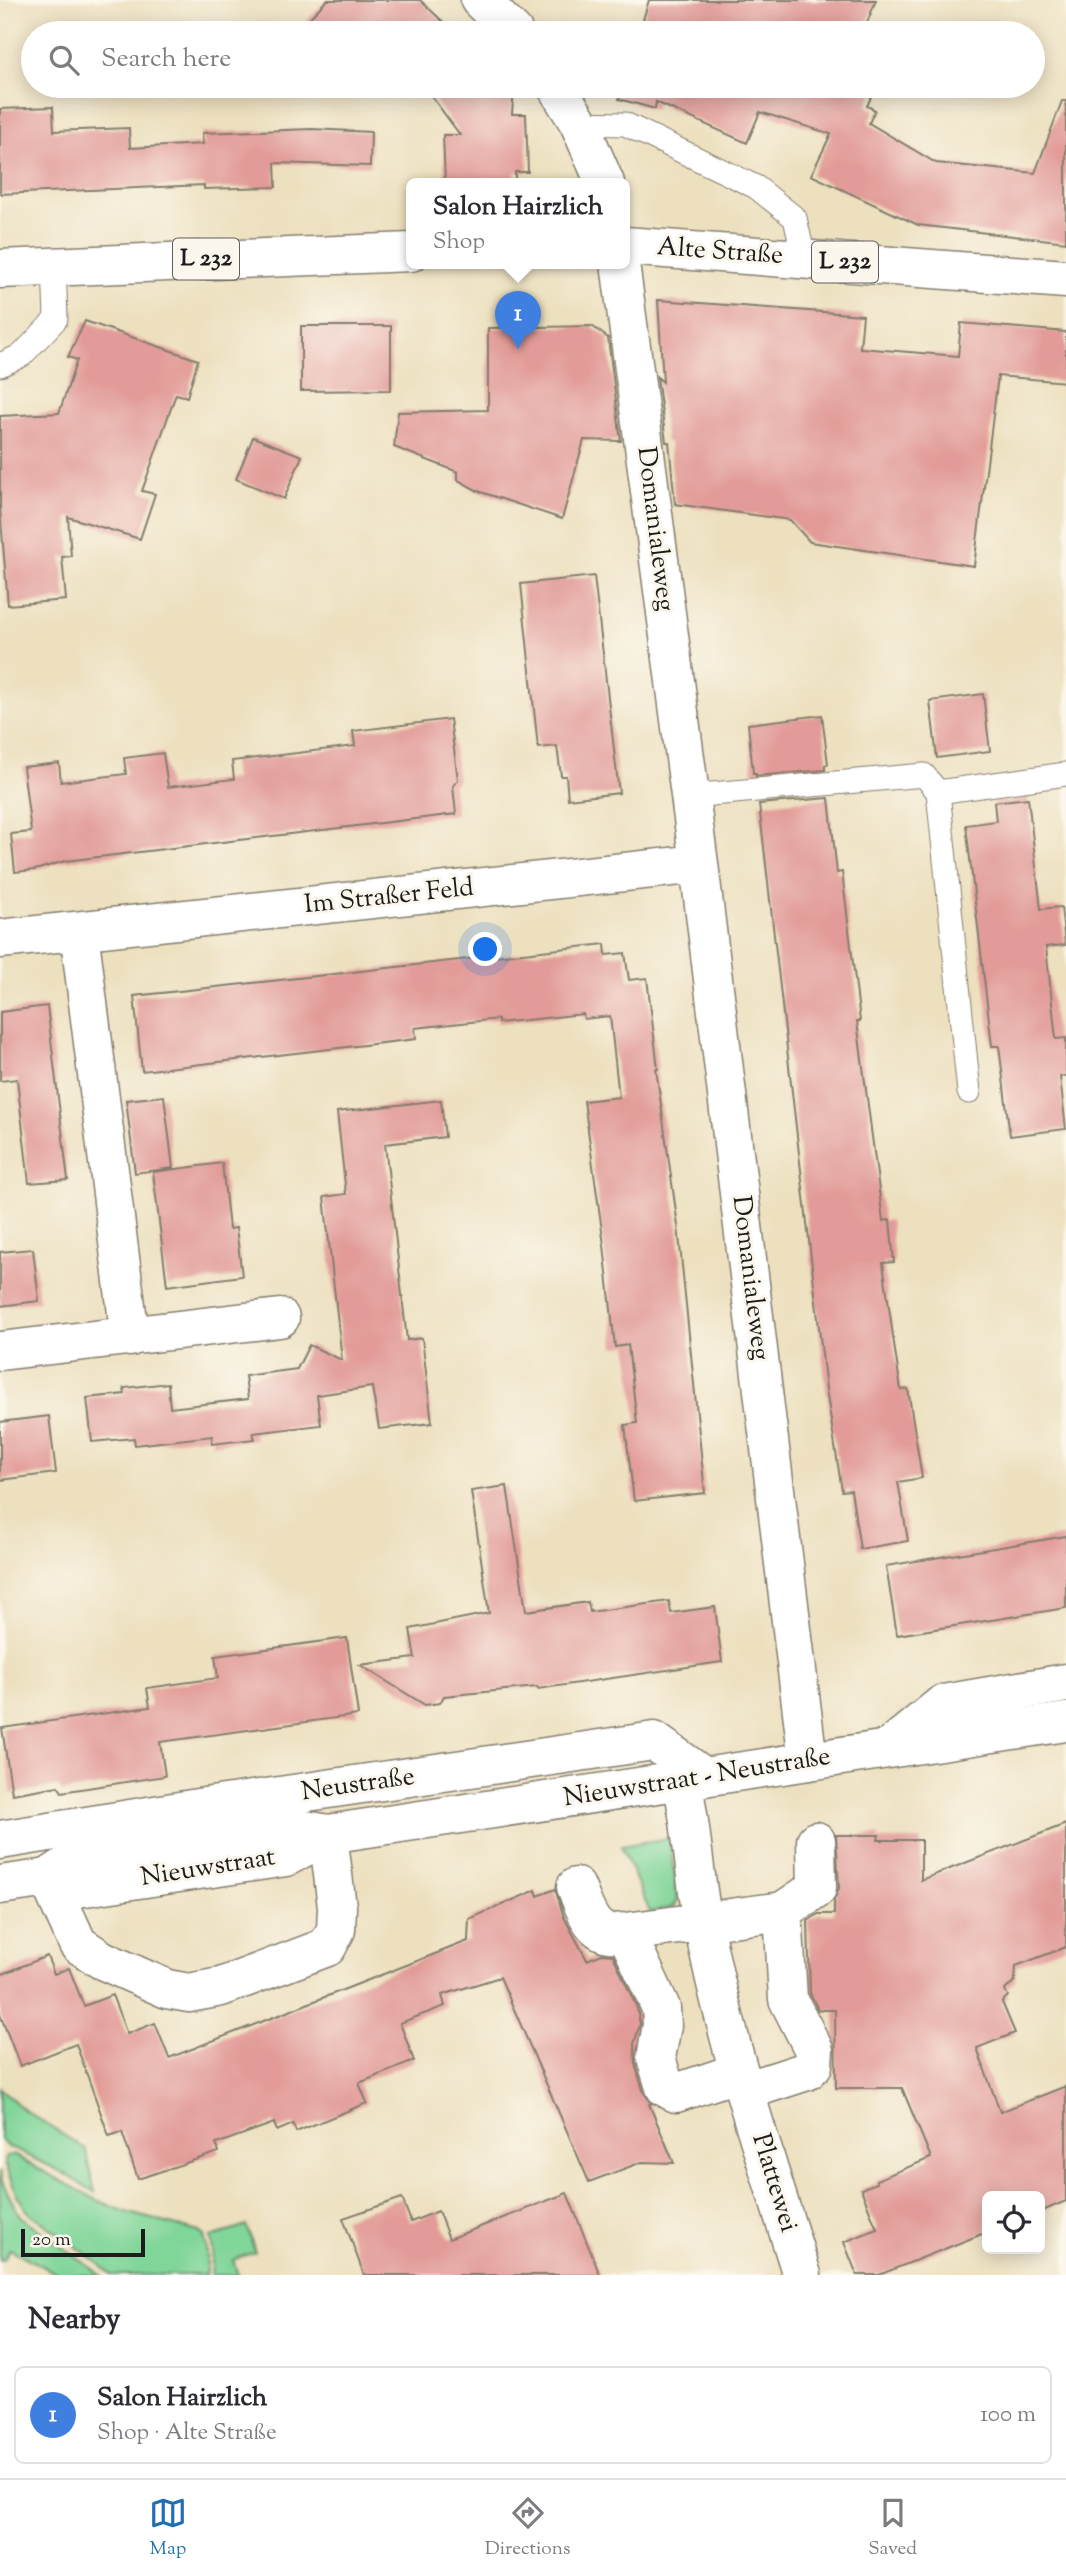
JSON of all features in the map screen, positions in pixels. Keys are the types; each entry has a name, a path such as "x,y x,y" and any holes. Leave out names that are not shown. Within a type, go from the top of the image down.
{"street":[{"path":"480,0 502,21"},
{"path":"563,98 579,123 603,178"},
{"name":"Alte Straße","path":"630,246 1066,279"},
{"name":"L 232","path":"0,269 406,252"},
{"name":"Domanialeweg","path":"621,269 699,864 808,1761"},
{"name":"Im Straßer Feld","path":"0,939 699,864"},
{"path":"79,931 130,1337"},
{"path":"0,1351 280,1318"},
{"path":"889,1748 943,1704 1066,1683"},
{"name":"Nieuwstraat - Neustraße","path":"328,1834 1066,1722"},
{"name":"Neustraße","path":"0,1840 654,1741 693,1779"},
{"name":"Plattewei","path":"693,1779 690,1819 703,1921 742,2081 802,2275"},
{"name":"Neustraße","path":"48,1878 80,1857 186,1839 282,1826 328,1834"},
{"path":"0,1885 48,1878 78,1944 102,1960 167,1989 189,1993 221,1987 327,1947 336,1930 337,1907 328,1834"},
{"path":"576,1887 590,1919 598,1928 609,1933 783,1911 817,1888 816,1841"},
{"path":"626,1932 661,2008 662,2025 656,2058 665,2087 676,2093 807,2071 813,2065 814,2050 788,1999 783,1911"}],"lane":[{"path":"579,123 625,124 757,187 795,218 804,258"},
{"path":"0,365 22,355 56,319 54,265"},
{"path":"938,792 1066,774"},
{"path":"690,796 924,775 938,792 968,1092"}],"green space":[{"path":"669,1838 678,1899 674,1907 650,1912 621,1846"},
{"path":"0,2088 23,2109 85,2149 95,2192 54,2168 8,2147 0,2140"},
{"path":"13,2155 95,2199 126,2212 199,2232 204,2236 206,2246 205,2275 112,2275 28,2212 17,2195 4,2163 6,2156"},
{"path":"0,2171 2,2182 20,2216 101,2275 59,2275 10,2249 4,2259 0,2260"},
{"path":"247,2226 255,2252 233,2260 238,2275 211,2275 211,2237"}],"building":[{"path":"327,0 420,0 442,21 377,21 307,21"},
{"path":"649,0 876,0 868,21 643,21"},
{"path":"433,98 513,98 512,114 526,114 528,172 515,172 515,178 445,178 443,135 460,135"},
{"path":"871,98 867,106 875,110 869,123 936,163 1035,173 1062,101 1066,101 1066,242 918,225 811,175 831,134 760,112 747,143 656,102 655,109 619,99"},
{"path":"53,107 54,131 129,128 130,148 203,144 202,133 312,129 371,132 370,166 275,163 276,187 204,189 204,185 0,194 0,109"},
{"path":"658,300 863,315 860,348 958,356 961,323 1066,332 1066,382 998,376 974,566 810,542 790,520 675,504 669,442 666,442 657,377 663,382"},
{"path":"85,321 198,360 187,397 176,394 142,491 155,494 140,539 68,517 71,556 62,557 66,600 8,605 0,508 0,416 59,413 77,360 68,357"},
{"path":"301,326 391,326 391,390 301,391"},
{"path":"592,326 608,338 621,441 584,440 562,519 478,491 458,480 458,472 394,447 398,412 488,410 488,328"},
{"path":"253,437 302,456 284,499 236,479"},
{"path":"594,576 619,793 568,799 566,776 561,776 557,746 538,748 521,584"},
{"path":"983,694 990,751 937,758 930,701"},
{"path":"822,715 828,764 825,765 825,770 756,776 756,773 753,773 748,724"},
{"path":"450,719 458,780 453,786 456,814 65,861 35,870 15,872 11,834 31,832 23,767 59,763 61,782 126,774 124,758 163,753 168,787 234,779 232,761 355,746 353,731"},
{"path":"829,798 837,873 842,872 860,1021 857,1021 883,1221 890,1220 894,1262 883,1263 895,1351 901,1390 908,1389 922,1478 898,1482 908,1541 860,1549 851,1490 842,1491 826,1389 759,804"},
{"path":"1028,798 1041,909 1061,907 1065,945 1046,947 1056,1039 1066,1038 1066,1076 1060,1077 1066,1129 1010,1136 999,1046 992,1046 966,825 996,821 994,802"},
{"path":"605,944 606,955 625,953 629,980 647,978 656,1069 678,1226 705,1493 634,1501 625,1425 637,1423 628,1345 615,1347 584,1101 619,1097 610,1016 584,1019 583,1014 498,1023 498,1019 415,1028 416,1039 142,1071 134,996"},
{"path":"47,1006 68,1180 29,1183 17,1079 0,1081 0,1012"},
{"path":"164,1096 173,1168 135,1173 126,1100"},
{"path":"441,1100 445,1137 385,1144 407,1340 422,1338 432,1423 379,1429 372,1387 317,1395 321,1425 253,1433 255,1439 212,1444 212,1436 135,1445 134,1438 92,1442 87,1398 125,1394 124,1388 168,1383 170,1408 248,1399 245,1376 297,1369 309,1345 342,1360 324,1197 346,1194 337,1112"},
{"path":"222,1163 229,1229 236,1228 242,1276 167,1286 153,1172"},
{"path":"33,1249 39,1301 0,1306 0,1252"},
{"path":"49,1416 56,1473 0,1480 0,1422"},
{"path":"507,1486 526,1611 588,1602 590,1612 669,1601 671,1613 715,1607 722,1662 538,1689 444,1696 440,1703 425,1705 360,1665 415,1658 410,1629 489,1613 471,1491"},
{"path":"1066,1536 1066,1608 897,1635 886,1566"},
{"path":"347,1638 358,1715 160,1742 165,1776 62,1792 58,1786 12,1794 2,1728 150,1707 147,1688 218,1678 215,1656"},
{"path":"1066,1824 1066,1947 1016,1966 1015,1981 1005,1990 1008,1996 1002,2002 1015,2033 977,2048 1000,2112 1066,2086 1066,2201 1045,2210 1045,2191 982,2191 982,2234 879,2275 857,2275 844,2242 877,2229 861,2189 877,2183 876,2180 931,2158 902,2088 836,2088 835,2010 818,2010 810,1993 808,1921 818,1914 834,1914 834,1900 839,1888 836,1835 879,1835 878,1840 921,1840 921,1880"},
{"path":"555,1889 564,1917 587,1960 602,1954 613,1955 637,2008 640,2024 634,2044 635,2064 644,2093 652,2103 649,2104 674,2163 642,2162 589,2182 500,1977 442,1995 445,2006 400,2023 414,2061 359,2083 367,2103 296,2132 293,2124 277,2131 274,2123 216,2144 219,2152 138,2179 122,2132 109,2136 76,2044 20,2066 0,2014 0,1975 47,1956 54,1974 69,1968 84,2006 112,1995 127,2034 155,2023 169,2058 468,1941 469,1919 536,1890 538,1896"},
{"path":"567,2193 600,2275 364,2275 343,2218 402,2198 411,2222 438,2211 449,2239"}],"place":[{"name":"Salon Hairzlich","path":"518,349"}]}
